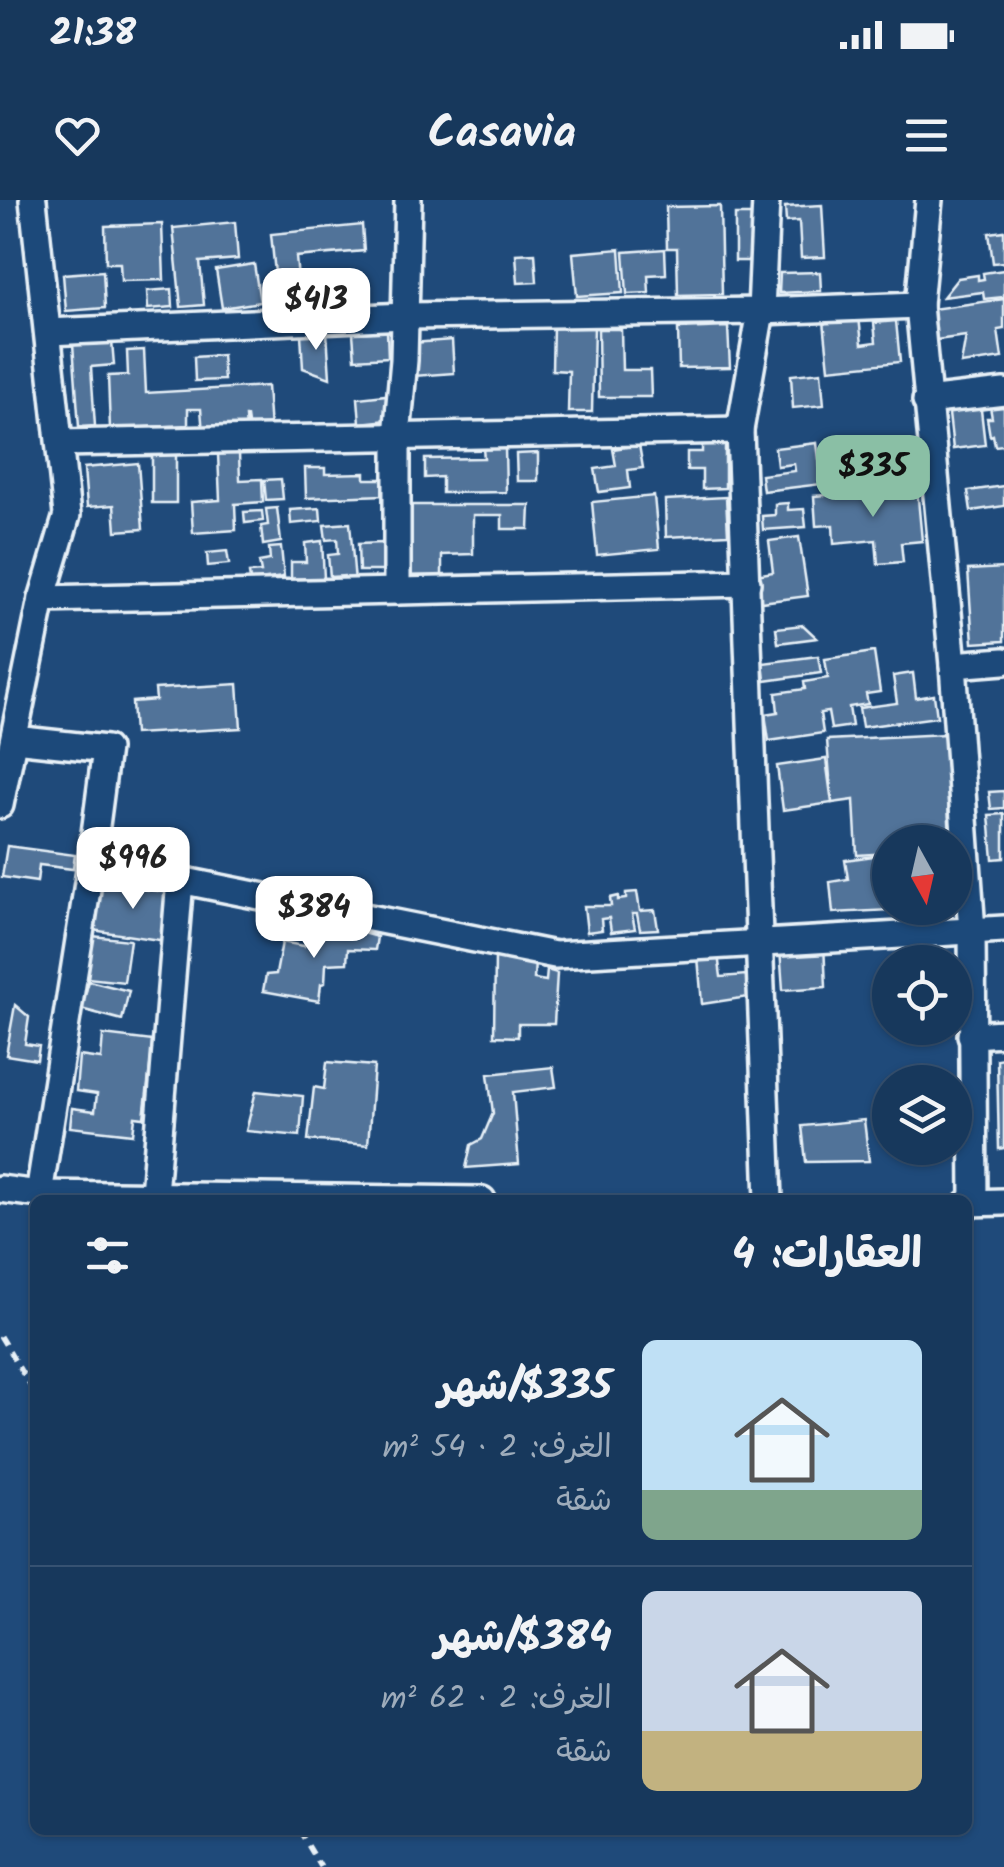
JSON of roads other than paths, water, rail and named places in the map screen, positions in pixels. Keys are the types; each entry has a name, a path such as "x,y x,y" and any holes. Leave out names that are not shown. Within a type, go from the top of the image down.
{"street":[{"path":"0,805 42,599 68,515 33,200"},
{"path":"397,590 397,436 404,360 408,200"},
{"path":"766,200 761,311 740,430 769,1195"},
{"path":"929,200 919,304 953,665 972,945"},
{"path":"48,332 406,316 761,311 919,304"},
{"path":"926,401 1004,392"},
{"path":"60,443 740,430"},
{"path":"42,599 747,583"},
{"path":"953,665 1004,661"},
{"path":"14,739 106,748 39,1194"},
{"path":"90,864 554,955 1004,930"},
{"path":"154,1194 180,880"},
{"path":"972,1035 1004,1033"},
{"path":"971,1045 971,1195"},
{"path":"0,1189 39,1194 209,1195"},
{"path":"972,1203 1004,1202"}]}
